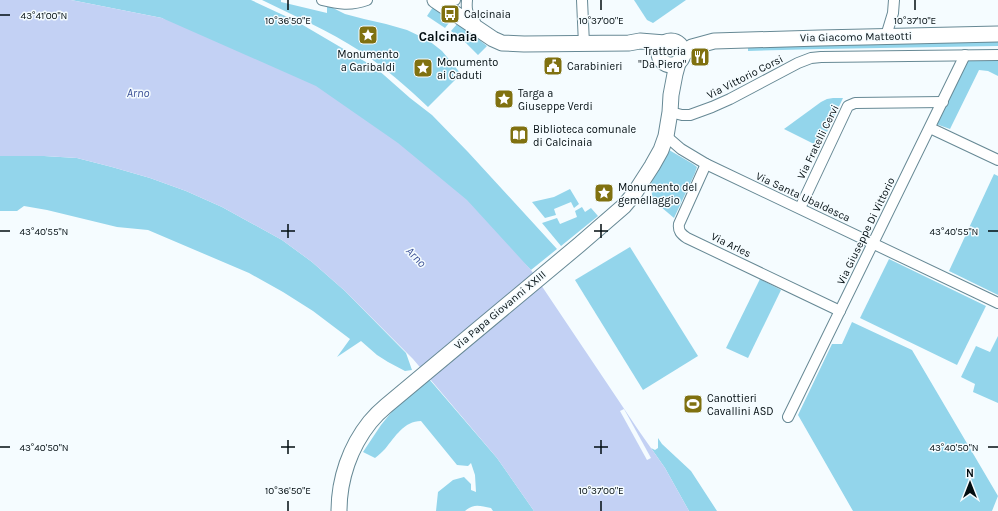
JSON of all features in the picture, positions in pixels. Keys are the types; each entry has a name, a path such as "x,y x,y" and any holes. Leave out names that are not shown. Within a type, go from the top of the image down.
{"main road":[{"path":"436,0 493,39 502,43 630,43 671,53"},
{"name":"Via Giacomo Matteotti","path":"671,53 704,40 714,41 998,34"},
{"name":"Via Papa Giovanni XXIII","path":"339,511 343,477 351,455 361,435 370,422 386,406 621,208 634,194 661,150 666,136 670,112 671,53"}],"street":[{"path":"328,1 357,4 367,0"},
{"path":"436,0 448,2 455,0"},
{"path":"467,0 467,10 469,16 487,35"},
{"path":"582,0 584,44"},
{"path":"886,36 891,22 894,4 904,0"},
{"name":"Via Vittorio Corsi","path":"670,112 690,115 712,107 810,58 998,55"},
{"name":"Via Giuseppe Di Vittorio","path":"788,417 966,56"},
{"name":"Via Fratelli Cervi","path":"800,208 848,106 855,103 943,102"},
{"path":"930,128 998,160"},
{"name":"Via Santa Ubaldesca","path":"666,136 681,149 706,164 998,303"},
{"name":"Via Arles","path":"706,164 679,224 678,228 680,232 687,238 840,311"}],"shaded area":[{"path":"71,0 251,0 296,21 376,68 432,115 557,249 531,270 525,264 162,18"},
{"path":"262,0 281,0 281,2 327,13 327,5 345,14 407,30 428,40 442,51 461,74 428,107 378,64 360,51 324,30"},
{"path":"634,0 686,0 653,23 647,20"},
{"path":"433,7 452,19 445,28 427,16"},
{"path":"458,23 487,46 478,55 451,31"},
{"path":"998,39 998,46 748,51 748,45"},
{"path":"967,61 998,61 998,76 988,71 979,70 950,129 936,124"},
{"path":"833,98 843,98 820,147 784,129 821,102"},
{"path":"664,147 697,167 674,218 654,201 652,197 651,175"},
{"path":"0,156 77,158 150,178 186,191 222,207 282,240 312,262 345,291 406,353 412,370 405,371 388,362 377,355 361,341 337,357 350,339 313,311 249,273 148,230 117,227 24,206 17,211 0,211"},
{"path":"994,174 998,176 998,295 949,271"},
{"path":"570,189 579,204 574,208 571,202 554,209 556,215 545,218 532,202 554,197"},
{"path":"582,207 585,212 591,208 598,216 561,246 542,223 557,218 560,224 577,217 575,211"},
{"path":"630,247 698,356 643,390 575,280"},
{"path":"889,259 986,306 957,365 860,318"},
{"path":"760,279 781,290 748,358 726,348"},
{"path":"852,322 912,350 998,496 992,511 853,511 798,415 832,344 842,344"},
{"path":"998,336 998,403 973,392 975,384 961,377 976,346 990,352"},
{"path":"429,379 497,458 534,511 493,511 491,508 477,506 468,508 465,511 436,511 438,492 453,480 464,477 471,484 471,490 476,492 475,475 471,463 468,466 457,465 421,421 410,424 400,430 385,449 375,458 363,452 394,409"},
{"path":"658,438 662,444 691,471 717,511 689,511 665,468 651,448 655,450 658,448"}],"water":[{"name":"Arno","path":"0,0 71,0 162,18 316,86 398,143 467,200 531,270 665,468 689,511 534,511 497,458 413,359 345,291 312,262 282,240 222,207 186,191 150,178 77,158 0,156"}],"pier":[{"path":"624,409 651,458 647,460 620,411"}],"place":[{"name":"Calcinaia","path":"450,14"},
{"name":"Monumento a Garibaldi","path":"368,35"},
{"name":"Trattoria \"Da Piero\"","path":"700,57"},
{"name":"Carabinieri","path":"553,66"},
{"name":"Monumento ai Caduti","path":"423,68"},
{"name":"Targa a Giuseppe Verdi","path":"504,99"},
{"name":"Biblioteca comunale di Calcinaia","path":"519,135"},
{"name":"Monumento del gemellaggio","path":"604,193"},
{"name":"Canottieri Cavallini ASD","path":"693,404"}],"district":[{"name":"Calcinaia","path":"448,36"}]}
